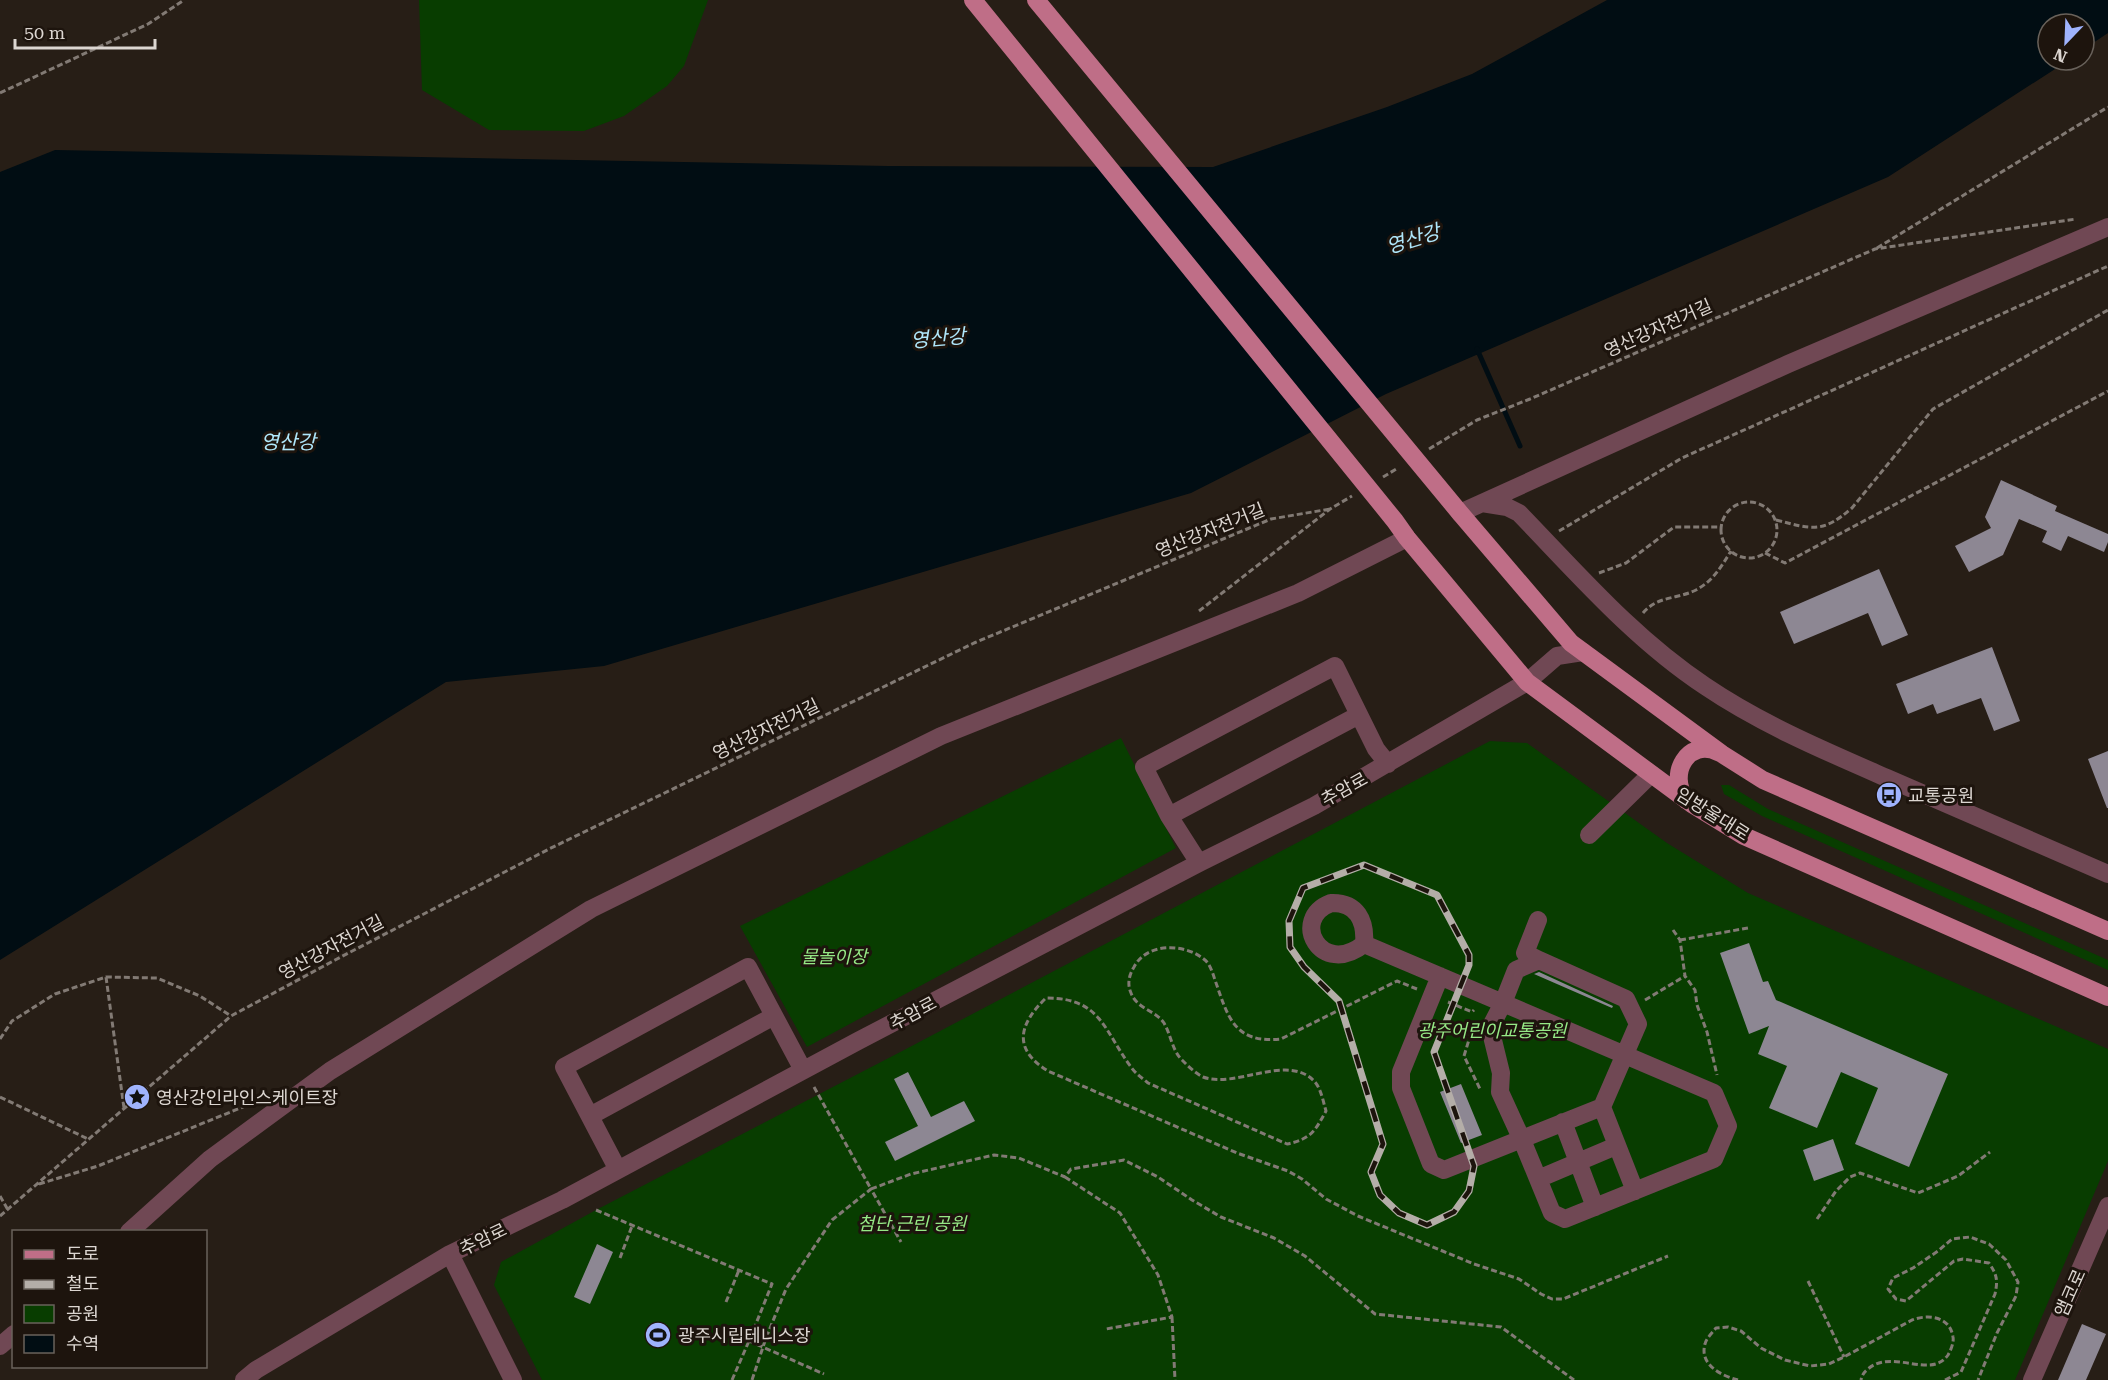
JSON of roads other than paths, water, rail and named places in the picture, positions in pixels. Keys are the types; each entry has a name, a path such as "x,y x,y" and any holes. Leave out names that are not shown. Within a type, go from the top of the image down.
{"main road":[{"name":"임방울대로","path":"973,0 1407,538 1527,682 1692,804 1744,836 2108,997"},
{"path":"1036,0 1460,513 1571,643 1722,754 1763,780 2108,932"},
{"path":"1692,804 1680,791 1678,772 1682,764 1688,756 1705,749 1722,754"}],"street":[{"path":"1460,513 1788,364 2108,227"},
{"path":"1482,503 1507,507 1519,513 1631,629 1705,686 1768,723 1808,743 2108,874"},
{"path":"131,1230 210,1159 330,1071 591,909 941,736 1298,593 1407,538"},
{"name":"추암로","path":"244,1380 256,1370 450,1254 562,1200 803,1070 1199,863 1314,806 1527,682 1557,656 1583,652"},
{"path":"1199,863 1169,816 1144,767 1335,666 1376,749 1388,764"},
{"path":"1169,816 1359,715"},
{"path":"1589,835 1651,774"},
{"path":"1538,920 1525,953 1626,999 1638,1024 1602,1107 1635,1191"},
{"path":"1364,944 1440,976 1503,1003 1624,1055 1714,1093 1728,1126 1714,1159 1565,1219 1552,1213 1500,1092 1501,1073 1490,1028 1503,1003 1516,970 1539,960"},
{"path":"618,1170 564,1067 748,967 803,1070"},
{"path":"1440,976 1400,1079 1401,1088 1431,1164 1444,1170 1602,1107"},
{"path":"590,1116 774,1016"},
{"path":"1563,1122 1595,1207"},
{"path":"1538,1179 1616,1146"},
{"name":"앰코로","path":"2032,1380 2108,1206"},
{"path":"450,1254 513,1380"},
{"path":"0,1346 12,1336"}],"water":[{"name":"영산강","path":"1607,0 2108,0 2108,33 2096,41 2096,12 2036,12 2036,72 2050,72 1888,177 1386,394 1191,493 604,666 446,682 0,960 0,172 55,150 888,166 1213,167 1387,107 1472,74"}],"waterway":[{"path":"1477,349 1520,446"}],"railway":[{"path":"1364,865 1437,895 1469,955 1469,965 1434,1052 1474,1166 1469,1191 1454,1212 1427,1225 1399,1213 1380,1195 1371,1172 1383,1144 1339,1001 1304,967 1290,947 1289,921 1303,888 1364,865"}],"place":[{"name":"교통공원","path":"1889,795"},
{"name":"영산강인라인스케이트장","path":"137,1097"},
{"name":"광주시립테니스장","path":"658,1335"}],"park label":[{"name":"물놀이장","path":"834,956"},
{"name":"광주어린이교통공원","path":"1492,1030"},
{"name":"첨단 근린 공원","path":"912,1223"}]}
